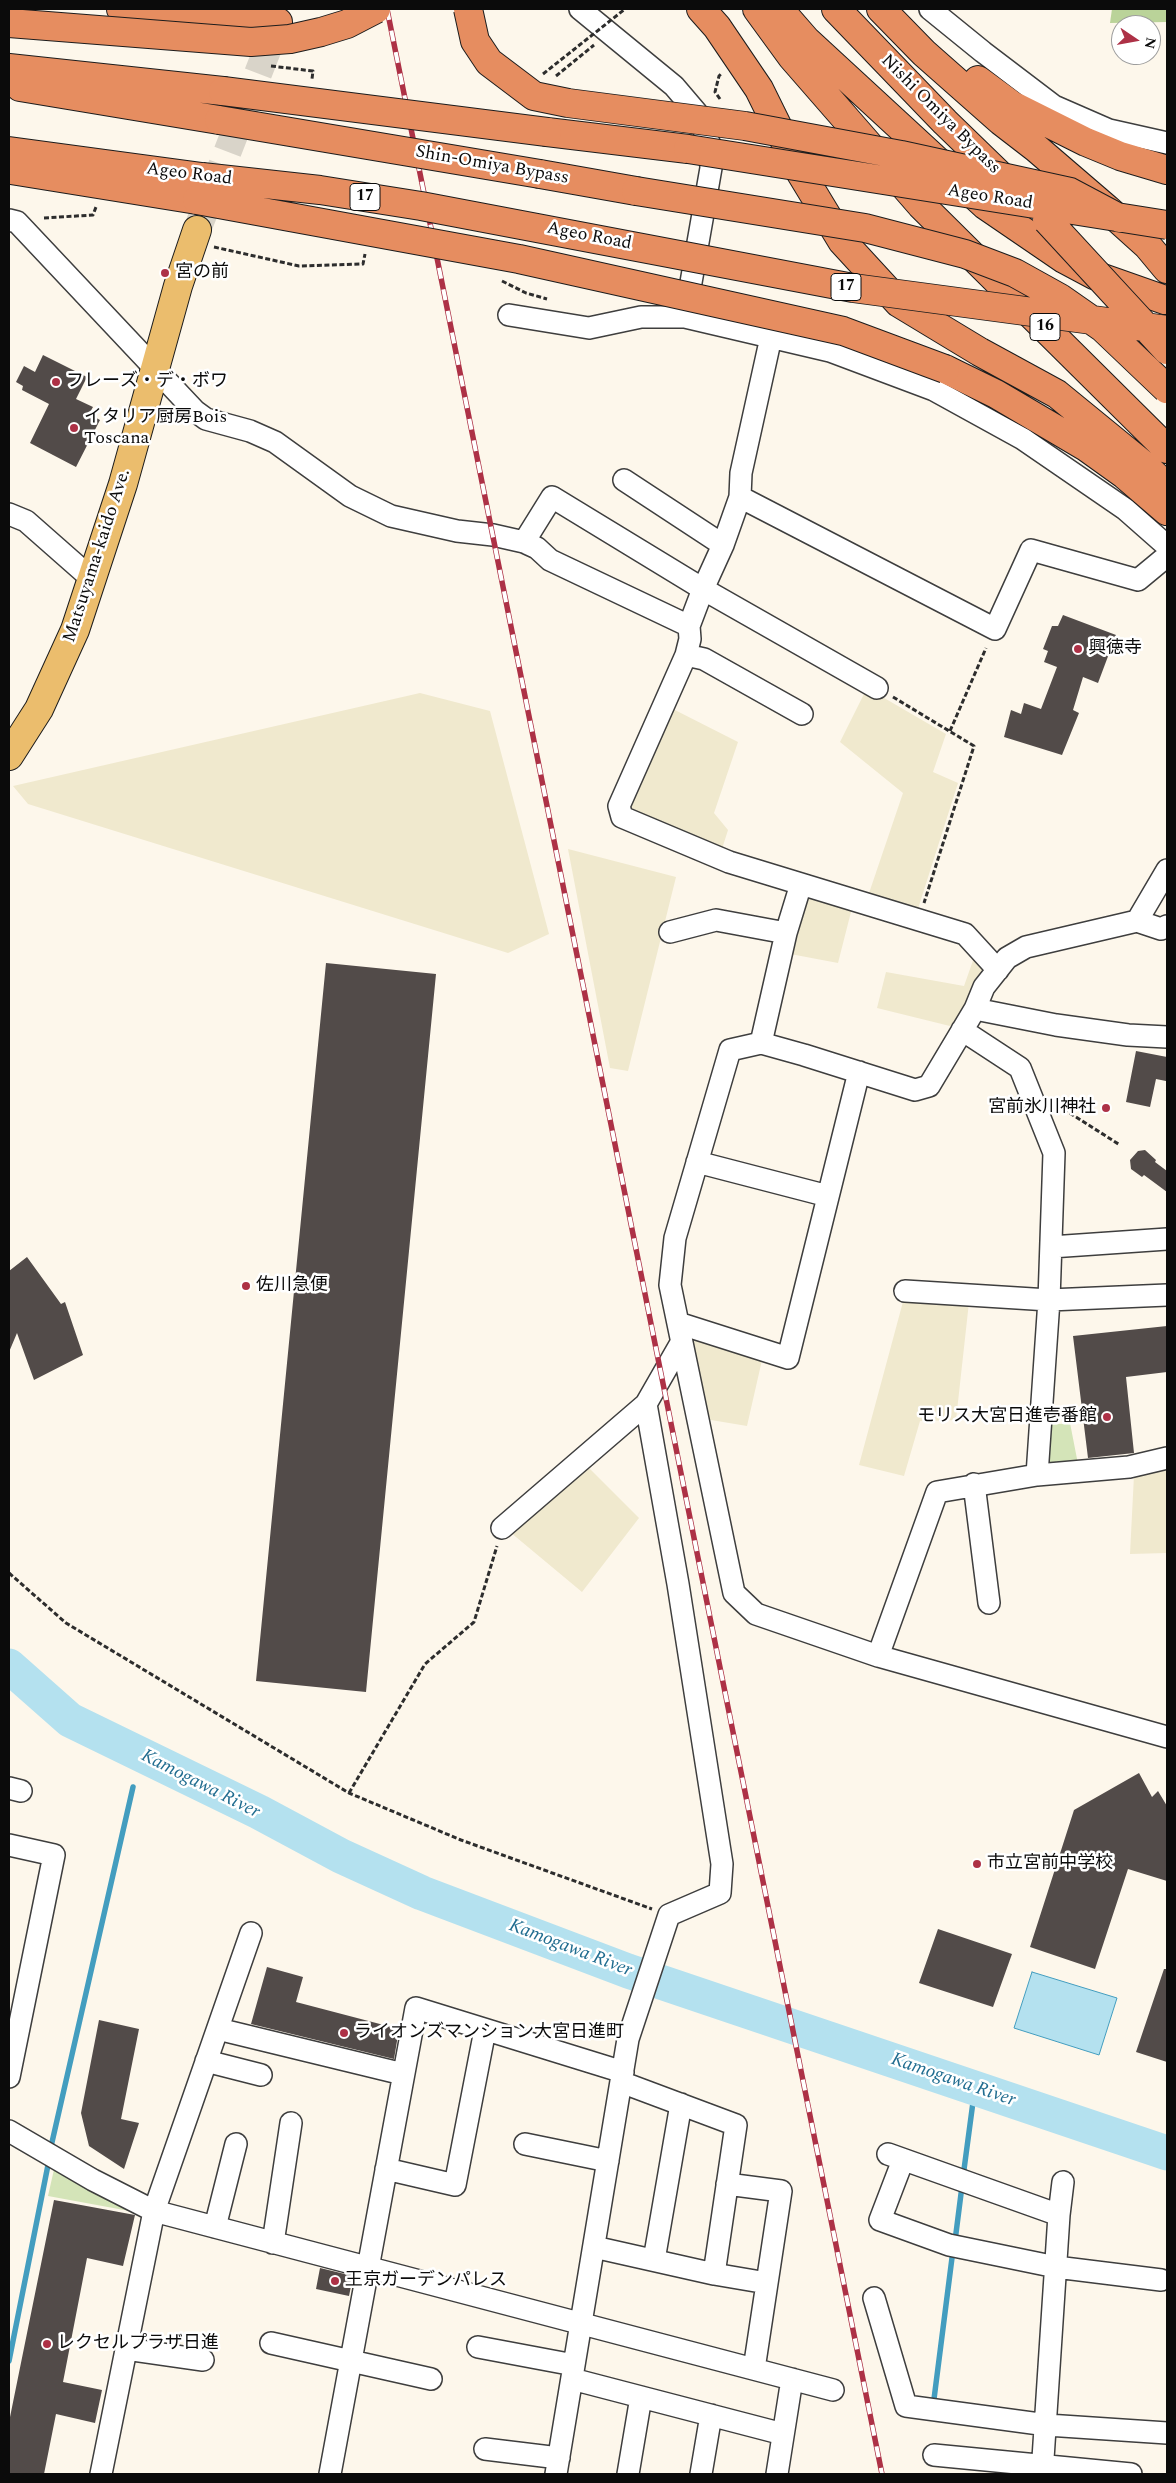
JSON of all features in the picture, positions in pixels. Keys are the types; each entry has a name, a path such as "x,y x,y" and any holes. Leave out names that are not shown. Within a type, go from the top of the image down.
{"highway":[{"path":"121,9 279,20"},
{"path":"9,23 251,42 290,39 321,32 347,24 376,9"},
{"path":"468,9 475,41 489,62 534,96 568,103 745,126 901,156 1070,192 1119,218"},
{"path":"701,9 717,27 759,89 799,170 842,241 899,303 980,352 1057,394 1146,466 1167,487"},
{"name":"16","path":"757,9 792,57 921,205 1167,450"},
{"path":"779,9 806,40 985,205 1064,259 1094,275 1166,300"},
{"name":"Nishi Omiya Bypass","path":"836,9 944,122 1047,220 1167,350"},
{"path":"881,9 924,53 1147,245 1167,269"},
{"path":"889,9 1012,105 1120,156 1167,170"},
{"name":"Ageo Road","path":"9,68 223,91 688,149 1167,225"},
{"name":"Shin-Omiya Bypass","path":"9,85 865,228 965,254 1015,273 1060,298 1103,328 1167,389"},
{"name":"Ageo Road","path":"9,151 200,188 320,190 421,206 853,288 1167,330"},
{"name":"17","path":"9,170 200,188 843,331 945,369 996,394 1086,447 1125,475 1167,511"},
{"path":"853,288 892,304 1167,350"}],"main road":[{"name":"Matsuyama-kaido Ave.","path":"9,756 39,709 76,630 123,484 155,366 200,237"}],"street":[{"path":"580,9 674,86 697,113 710,145 711,168 685,317"},
{"path":"930,9 1054,106 1108,130 1167,143"},
{"path":"9,220 17,222 155,366 195,411 206,419 250,430 275,442 350,496 391,516 457,531 493,535 524,542 537,548 550,560 689,626"},
{"path":"509,315 588,328 641,317 685,317 830,351 934,390 977,412 1071,470 1125,509 1167,546"},
{"path":"771,338 741,473 740,497 723,545 689,626 690,639 686,656 619,806 622,817 729,862 965,934 998,970"},
{"path":"624,480 723,545"},
{"path":"524,542 552,497 703,589 876,688"},
{"path":"740,497 995,629 1031,550 1138,580 1167,556"},
{"path":"9,514 26,521 93,580"},
{"path":"686,656 704,658 802,714"},
{"path":"1137,921 1167,870"},
{"path":"761,1043 786,933 801,884"},
{"path":"670,932 716,920 786,933"},
{"path":"1167,926 1161,929 1137,921 1026,947 1007,958 984,987 974,1009 930,1086 916,1090 761,1043 730,1050 675,1238 670,1285 734,1593 756,1614 878,1656 1167,1738"},
{"path":"974,1009 1056,1026 1128,1035 1167,1037"},
{"path":"962,1030 1020,1068 1054,1153 1049,1300 1037,1475"},
{"path":"679,1333 788,1358 859,1072"},
{"path":"697,1162 828,1196"},
{"path":"1051,1247 1167,1239"},
{"path":"905,1291 1049,1300 1167,1296"},
{"path":"502,1528 646,1404 679,1333"},
{"path":"485,2449 558,2466 628,2039 667,1920 720,1893 722,1864 678,1584 646,1404"},
{"path":"878,1656 937,1492 974,1484 1037,1475 1129,1467 1167,1458"},
{"path":"974,1484 989,1603"},
{"path":"9,1845 54,1855 9,2077"},
{"path":"101,2474 154,2211 251,1933"},
{"path":"330,2474 416,2008 622,2077 681,2104 736,2125 714,2274"},
{"path":"218,2029 403,2074"},
{"path":"386,2169 455,2185 485,2030"},
{"path":"206,2061 261,2075"},
{"path":"654,2260 681,2104"},
{"path":"273,2243 291,2123"},
{"path":"10,2136 154,2211 833,2390"},
{"path":"215,2228 236,2144"},
{"path":"525,2144 608,2161"},
{"path":"1059,2215 896,2157 880,2220 949,2245 1056,2267 1161,2280"},
{"path":"1043,2470 1059,2215 1063,2182"},
{"path":"727,2184 781,2191 754,2369"},
{"path":"594,2247 714,2274 767,2283"},
{"path":"874,2298 906,2406 1047,2425 1167,2433"},
{"path":"271,2343 351,2363 432,2379"},
{"path":"478,2347 573,2372 641,2396 783,2434"},
{"path":"126,2349 203,2360"},
{"path":"777,2474 792,2379"},
{"path":"628,2474 641,2396"},
{"path":"701,2474 711,2415"},
{"path":"934,2455 1043,2470 1132,2474"}],"path":[{"path":"539,78 625,9"},
{"path":"553,79 595,45"},
{"path":"44,218 93,215 98,202"},
{"path":"200,237 300,266 363,264 366,251"},
{"path":"501,280 526,293 552,300"},
{"path":"950,731 995,629"},
{"path":"876,688 974,746 919,920"},
{"path":"1027,1086 1120,1145"},
{"path":"349,1793 425,1664 474,1622 502,1528"},
{"path":"9,1573 66,1623 349,1793 461,1840 667,1920"}],"shaded area":[{"path":"867,688 946,734 933,772 958,783 916,915 867,899 903,793 840,742"},
{"path":"420,693 490,711 549,934 508,953 28,804 13,786"},
{"path":"667,706 738,742 714,813 728,830 721,852 623,811"},
{"path":"568,849 676,877 628,1071 610,1068"},
{"path":"803,890 853,904 838,963 785,953"},
{"path":"976,952 992,970 958,1028 877,1008 886,972 964,986"},
{"path":"904,1298 969,1302 956,1420 920,1421 904,1476 859,1465"},
{"path":"689,1334 762,1360 747,1426 705,1419"},
{"path":"587,1466 639,1518 582,1592 510,1532"},
{"path":"1167,1466 1167,1553 1130,1554 1134,1475"}],"green space":[{"path":"1112,9 1167,9 1167,22 1161,22 1161,15 1111,15"},
{"path":"1070,1423 1078,1464 1043,1467 1048,1425"},
{"path":"55,2165 135,2212 48,2196"}],"water":[{"path":"1032,1972 1117,1998 1099,2055 1014,2028"}],"building":[{"path":"43,355 87,377 76,399 93,407 89,414 100,420 76,467 30,443 49,404 22,390 23,386 16,382 24,366 35,372"},
{"path":"1063,615 1116,635 1098,683 1083,677 1073,710 1079,713 1062,755 1004,737 1011,710 1021,714 1024,703 1041,709 1057,667 1044,662 1048,651 1043,649 1052,626 1058,626"},
{"path":"326,963 436,974 366,1692 256,1681"},
{"path":"1136,1051 1167,1057 1166,1081 1156,1079 1150,1107 1126,1102"},
{"path":"1145,1150 1156,1160 1155,1162 1167,1171 1167,1192 1144,1175 1142,1177 1131,1169 1130,1160 1138,1151"},
{"path":"27,1257 61,1304 65,1302 83,1355 34,1380 17,1333 9,1352 9,1271"},
{"name":"モリス大宮日進壱番館","path":"1167,1326 1167,1372 1126,1377 1134,1453 1088,1458 1073,1336"},
{"path":"1139,1773 1152,1797 1158,1791 1167,1806 1167,1881 1128,1869 1095,1969 1030,1947 1074,1810"},
{"path":"938,1929 1012,1954 993,2007 919,1983"},
{"name":"ライオンズマンション大宮日進町","path":"267,1967 303,1977 296,2002 399,2029 394,2059 251,2024"},
{"path":"1164,1969 1167,1969 1167,2062 1136,2052"},
{"path":"99,2020 139,2029 121,2119 139,2123 124,2169 89,2146 81,2113"},
{"name":"レクセルプラザ日進","path":"54,2200 135,2215 123,2266 87,2258 63,2382 102,2390 95,2423 56,2414 44,2474 9,2474 9,2422"},
{"name":"王京ガーデンパレス","path":"320,2268 353,2276 349,2296 316,2289"}],"waterway":[{"name":"Kamogawa River","path":"9,1666 70,1720 259,1812 341,1856 422,1893 628,1971 1167,2153"},
{"path":"50,2151 133,1787"},
{"path":"963,2177 975,2087"},
{"path":"9,2361 49,2160"},
{"path":"955,2241 962,2186"},
{"path":"934,2399 953,2250"}],"tunnel":[{"path":"197,230 275,30"}],"railway":[{"path":"387,9 882,2474"}],"place":[{"name":"宮の前","path":"165,273"},
{"name":"フレーズ・デ・ボワ","path":"56,382"},
{"name":"イタリア厨房Bois Toscana","path":"74,428"},
{"name":"興徳寺","path":"1078,649"},
{"name":"宮前氷川神社","path":"1106,1108"},
{"name":"佐川急便","path":"246,1286"},
{"name":"モリス大宮日進壱番館","path":"1107,1417"},
{"name":"市立宮前中学校","path":"977,1864"},
{"name":"ライオンズマンション大宮日進町","path":"344,2033"},
{"name":"王京ガーデンパレス","path":"335,2281"},
{"name":"レクセルプラザ日進","path":"47,2344"}]}
